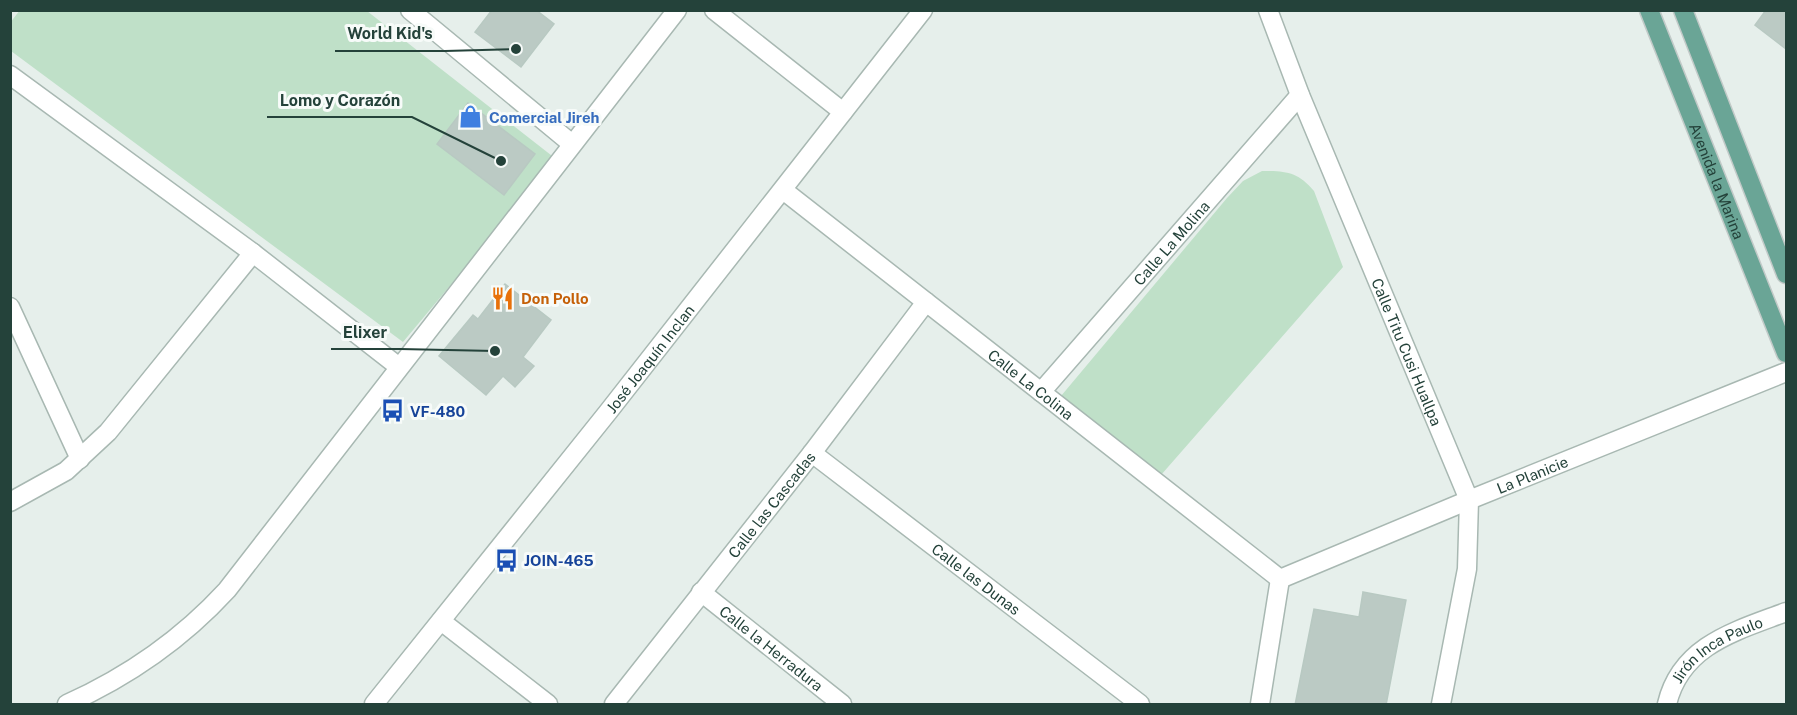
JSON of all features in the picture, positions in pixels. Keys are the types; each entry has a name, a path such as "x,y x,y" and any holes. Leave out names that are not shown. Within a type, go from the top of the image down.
{"main road":[{"name":"Avenida la Marina","path":"1649,10 1786,353"},
{"name":"Avenida la Marina","path":"1683,10 1786,274"}],"street":[{"path":"410,10 572,144"},
{"path":"67,705 107,685 144,661 180,635 213,606 677,10"},
{"path":"714,10 843,112"},
{"name":"José Joaquín Inclan","path":"374,705 923,10"},
{"name":"Calle Titu Cusi Huallpa","path":"1268,10 1300,95 1469,500 1467,575 1441,705"},
{"path":"10,75 253,253 399,367"},
{"name":"Calle La Molina","path":"1041,392 1300,95"},
{"name":"Calle La Colina","path":"783,190 1280,579"},
{"path":"10,502 52,480 80,459 108,432 253,253"},
{"name":"Calle las Cascadas","path":"614,705 812,453 926,302"},
{"path":"10,307 80,459"},
{"name":"La Planicie","path":"1280,579 1786,372"},
{"name":"Calle las Dunas","path":"812,453 1140,705"},
{"path":"1260,705 1280,579"},
{"name":"Calle la Herradura","path":"701,592 842,705"},
{"name":"Jirón Inca Paulo","path":"1667,705 1677,676 1704,648 1724,636 1786,612"},
{"path":"441,621 548,705"}],"green space":[{"path":"20,10 367,11 556,159 403,342 11,51 10,23"},
{"path":"1262,171 1278,171 1297,176 1314,191 1343,267 1161,475 1061,396 1227,198 1243,181"}],"building":[{"path":"492,10 536,10 554,24 521,67 475,32"},
{"path":"1766,10 1786,10 1786,49 1755,25"},
{"path":"468,103 535,154 504,195 437,144"},
{"path":"505,284 551,320 523,357 534,366 515,387 503,376 486,395 439,356 473,315 478,319"},
{"path":"1363,592 1406,600 1386,705 1295,705 1314,609 1359,617"}],"place":[{"name":"World Kid's","path":"516,49"},
{"name":"Comercial Jireh","path":"471,117"},
{"name":"Lomo y Corazón","path":"501,161"},
{"name":"Don Pollo","path":"503,298"},
{"name":"Elixer","path":"495,351"},
{"name":"VF-480","path":"392,411"},
{"name":"JOIN-465","path":"506,560"}]}
